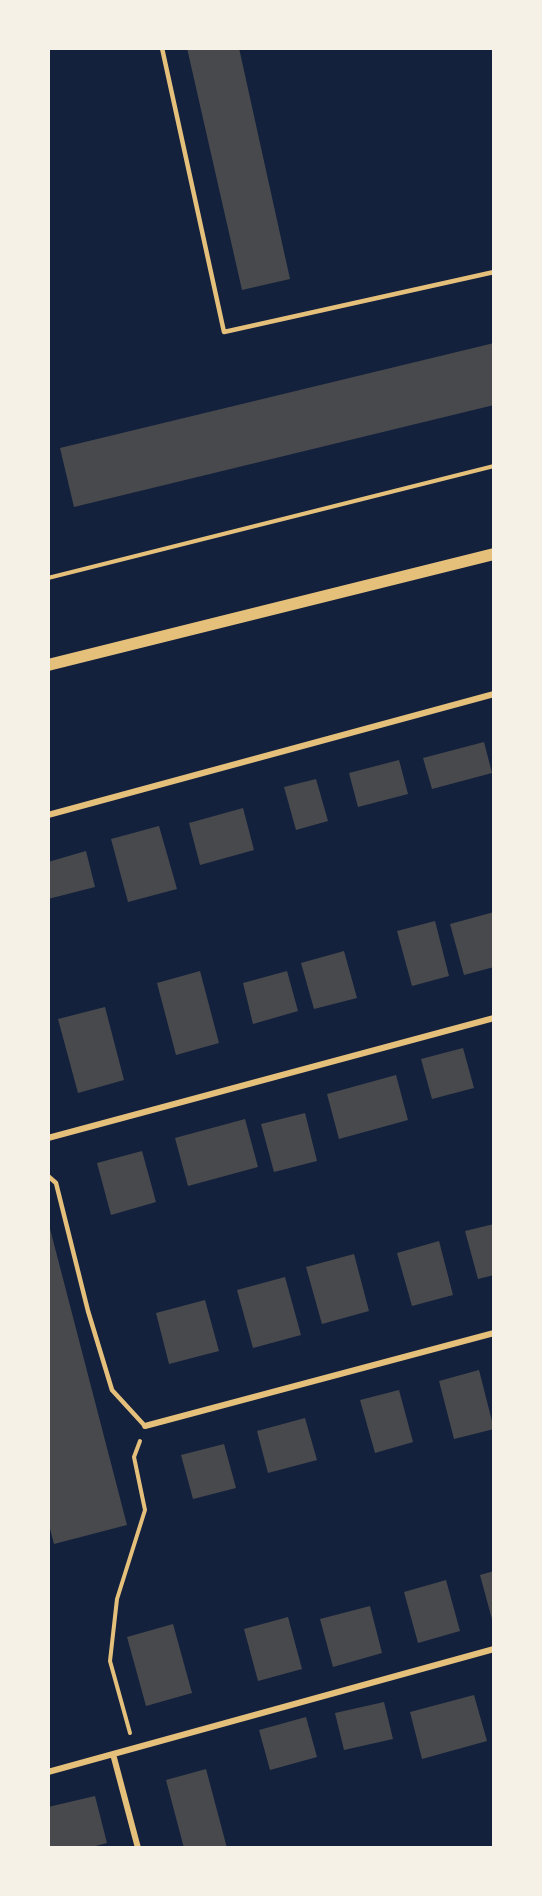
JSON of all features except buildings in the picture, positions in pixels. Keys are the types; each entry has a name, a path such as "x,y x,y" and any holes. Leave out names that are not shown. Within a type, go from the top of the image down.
{"main road":[{"path":"48,666 494,554"}],"street":[{"path":"48,814 494,694"},
{"path":"48,1137 494,1018"},
{"path":"146,1426 494,1333"},
{"path":"48,1772 494,1649"},
{"path":"113,1754 138,1848"}],"lane":[{"path":"162,48 224,332 494,272"},
{"path":"48,1176 56,1183 88,1311 112,1390 146,1426"}],"path":[{"path":"48,578 494,466"},
{"path":"135,1748 110,1661 117,1599 145,1510 134,1456 146,1426"}]}
